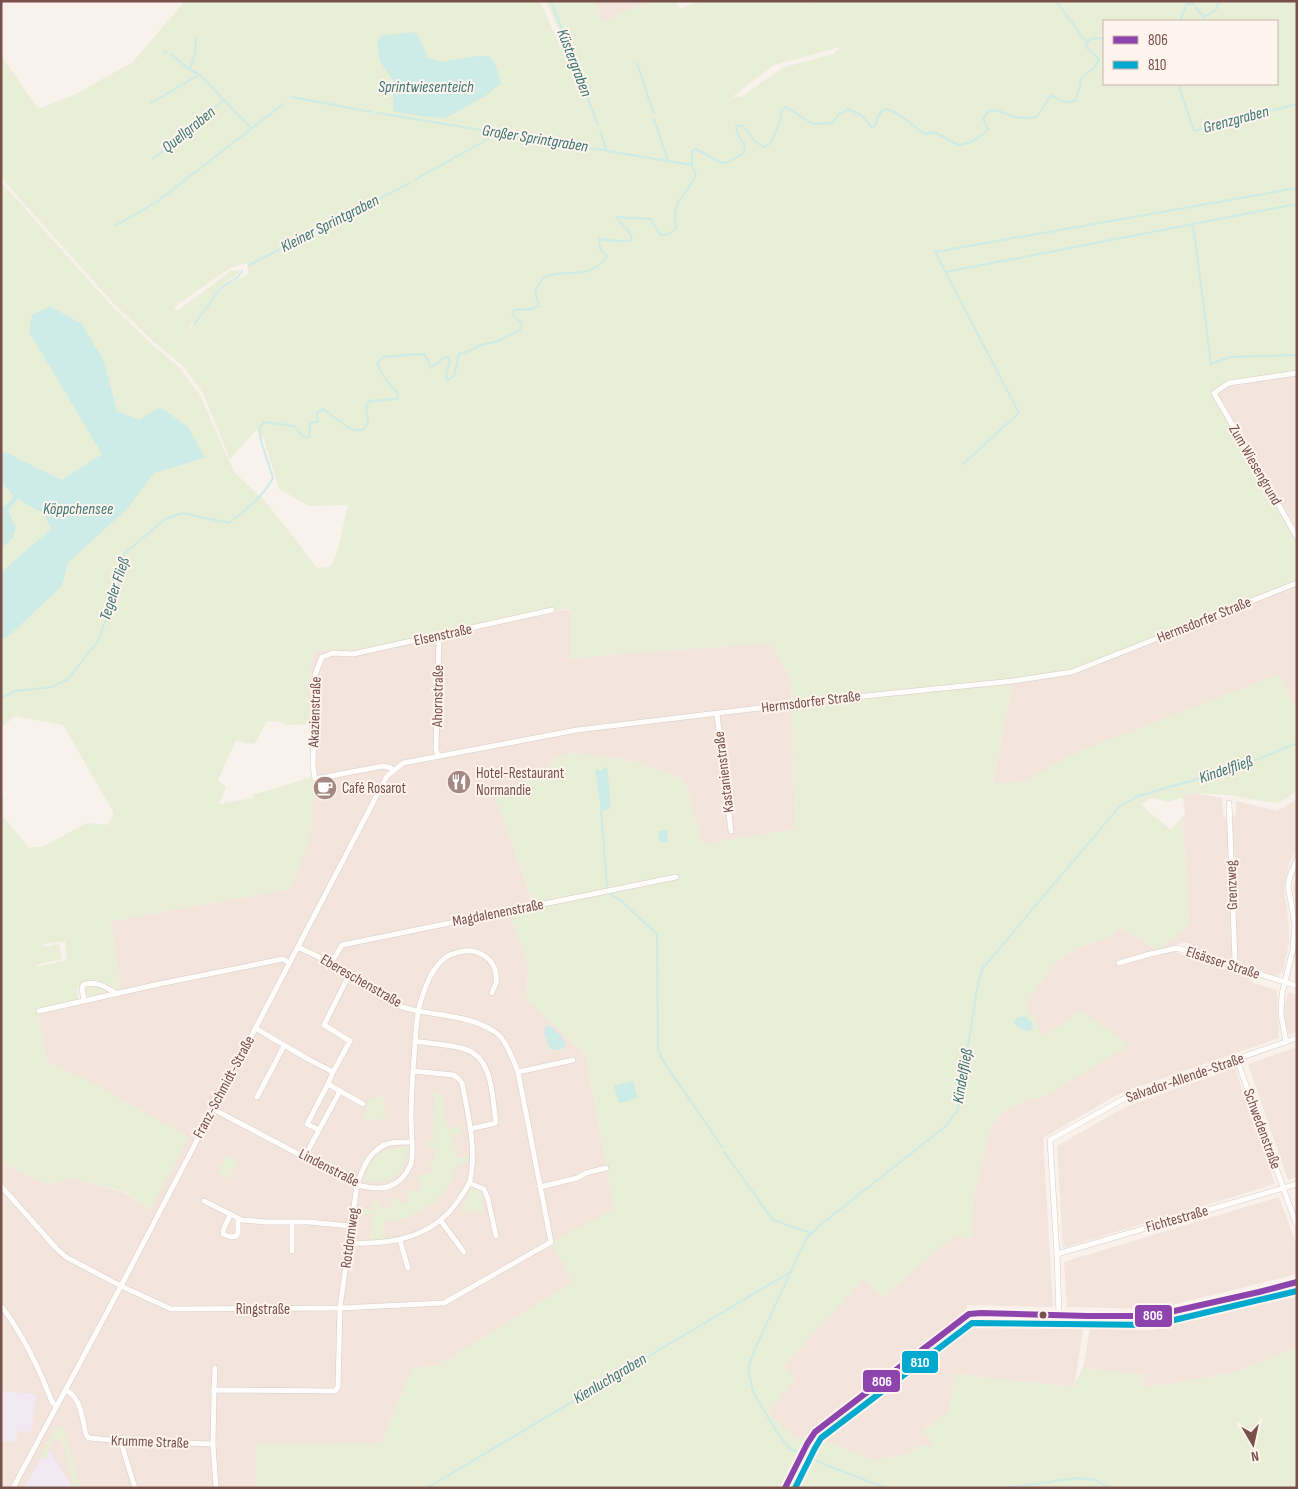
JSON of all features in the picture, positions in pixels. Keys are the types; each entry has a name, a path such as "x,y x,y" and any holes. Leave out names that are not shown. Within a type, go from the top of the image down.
{"street":[{"name":"Zum Wiesengrund","path":"1297,373 1229,382 1214,392 1297,537"},
{"name":"Hermsdorfer Straße","path":"315,779 383,766 393,770 403,763 577,730 835,699 1013,681 1072,672 1297,583"},
{"name":"Elsenstraße","path":"333,653 353,654 552,610"},
{"name":"Ahornstraße","path":"438,756 436,749 439,636"},
{"name":"Akazienstraße","path":"315,779 313,766 315,675 322,657 333,653"},
{"name":"Kastanienstraße","path":"717,714 731,831"},
{"name":"Franz-Schmidt-Straße","path":"13,1488 121,1286 387,776 393,770"},
{"name":"Grenzweg","path":"1228,803 1235,960 1233,966"},
{"path":"1286,1042 1282,1014 1282,994 1293,949 1295,930 1288,886 1297,859"},
{"name":"Magdalenenstraße","path":"331,963 342,945 676,876"},
{"name":"Ebereschenstraße","path":"298,947 331,963 390,1002 418,1011 481,1023 498,1034 518,1072 552,1242"},
{"name":"Elsässer Straße","path":"1119,963 1177,948 1297,986"},
{"name":"Lindenstraße","path":"213,1109 357,1184 374,1189 390,1186 403,1177 412,1162 411,1116 415,1041 418,1011 425,986 437,966 447,956 464,950 479,952 489,960 495,970 496,983 492,993"},
{"path":"38,1011 283,959 289,962"},
{"path":"319,1130 307,1124 350,1041 324,1025 348,975"},
{"path":"84,1000 82,989 88,982 98,983 115,994"},
{"path":"255,1028 333,1072"},
{"name":"Salvador-Allende-Straße","path":"1057,1254 1050,1140 1125,1098 1297,1038"},
{"path":"415,1041 463,1048 473,1053 482,1061 488,1071 496,1123 470,1129"},
{"path":"256,1097 284,1046"},
{"path":"518,1072 573,1060"},
{"name":"Schwedenstraße","path":"1237,1060 1297,1226"},
{"path":"350,1244 400,1240 415,1235 441,1221 456,1204 470,1183 472,1156 470,1129 462,1082 453,1075 413,1071"},
{"path":"328,1084 363,1104"},
{"path":"305,1156 340,1090"},
{"name":"Rotdornweg","path":"340,1308 357,1184 362,1169 376,1150 390,1143 412,1142"},
{"path":"540,1187 577,1178 586,1173 606,1168"},
{"path":"470,1183 484,1189 496,1236"},
{"name":"Fichtestraße","path":"1057,1254 1297,1184"},
{"name":"Ringstraße","path":"1,1186 66,1257 121,1286 171,1309 340,1308 444,1303 552,1242"},
{"path":"204,1201 238,1219 351,1226"},
{"path":"230,1215 223,1231 223,1234 226,1236 236,1236 238,1234 238,1219"},
{"path":"441,1221 464,1252"},
{"path":"292,1222 292,1251"},
{"path":"400,1240 408,1268"},
{"path":"1057,1254 1059,1315"},
{"path":"785,1488 815,1432 966,1315 981,1313 1152,1316 1297,1282"},
{"path":"2,1307 31,1355 52,1402 56,1406"},
{"path":"214,1390 335,1391 338,1388 340,1308"},
{"path":"215,1368 213,1444 216,1488"},
{"name":"Krumme Straße","path":"66,1390 78,1402 86,1435 89,1438 213,1444"},
{"path":"122,1441 135,1488"}],"shaded area":[{"path":"594,1 654,1 626,10 604,23"},
{"path":"1297,371 1297,537 1214,391 1228,381"},
{"path":"1297,583 1297,710 1279,675 1030,784 993,784 1013,681"},
{"path":"570,609 570,659 771,643 791,680 795,829 703,844 684,779 634,761 577,753 565,754 552,761 546,771 494,794 534,906 509,911 528,965 527,1000 586,1055 614,1210 552,1242 573,1282 439,1365 412,1369 381,1443 256,1444 256,1488 1,1488 1,1163 49,1185 71,1178 125,1193 151,1209 47,1062 37,1009 121,991 111,921 291,889 315,783 312,777 307,686 314,651 371,650"},
{"path":"1194,793 1222,798 1223,815 1227,819 1232,958 1228,961 1191,949 1189,943 1160,949 1189,925 1182,817 1185,815 1183,797"},
{"path":"1297,799 1297,851 1290,861 1284,887 1289,942 1283,972 1277,976 1242,965 1237,960 1232,819 1236,814 1236,801 1277,811"},
{"path":"1297,870 1297,911 1293,887"},
{"path":"1120,927 1157,950 1119,961 1121,965 1172,951 1250,978 1253,983 1277,990 1279,1038 1120,1093 1043,1138 1053,1307 966,1305 971,1321 1084,1324 1074,1387 955,1374 949,1411 924,1430 934,1446 918,1446 909,1454 872,1460 814,1436 793,1437 767,1412 796,1378 783,1366 864,1279 883,1297 953,1236 971,1239 974,1196 993,1122 1003,1112 1017,1104 1047,1095 1044,1037 1025,1004 1055,963 1078,948 1112,935"},
{"path":"1288,992 1297,995 1297,1032 1289,1035 1283,1016"},
{"path":"1297,1047 1297,1177 1288,1180 1248,1064"},
{"path":"1235,1068 1275,1184 1063,1248 1057,1146 1125,1107"},
{"path":"1279,1197 1297,1246 1297,1274 1155,1309 1067,1307 1064,1262"},
{"path":"1297,1291 1297,1347 1240,1371 1170,1384 1142,1387 1143,1375 1083,1368 1091,1324 1156,1325"},
{"path":"1,1391 36,1394 31,1432 18,1431 16,1442 1,1441"},
{"path":"47,1446 73,1488 24,1488"}],"green space":[{"path":"185,1 540,1 560,46 565,44 546,1 594,1 604,23 626,10 654,1 676,1 680,9 701,1 804,1 806,4 813,1 1297,1 1297,371 1228,381 1214,391 1297,537 1297,583 1072,672 1013,681 993,784 1028,781 1065,757 1279,674 1297,710 1297,791 1282,801 1275,803 1228,795 1194,793 1170,802 1153,798 1141,805 1171,830 1182,817 1189,925 1157,950 1120,927 1112,935 1078,948 1055,963 1025,1004 1044,1037 1081,1010 1129,1045 1047,1095 1017,1104 1003,1112 993,1122 974,1196 972,1239 953,1236 883,1297 864,1279 783,1366 796,1378 767,1412 793,1437 814,1436 872,1460 909,1454 918,1446 933,1446 924,1430 949,1411 955,1374 1073,1387 1083,1368 1143,1375 1142,1387 1170,1384 1240,1371 1297,1347 1297,1488 256,1488 256,1444 381,1443 412,1369 439,1365 573,1282 551,1242 614,1210 586,1055 527,1000 528,965 509,911 534,905 494,794 546,771 552,761 565,754 577,753 634,761 684,779 703,844 795,829 791,680 771,643 570,659 570,608 371,650 314,651 307,686 310,724 285,725 283,722 267,721 256,742 252,744 236,740 218,780 226,788 219,804 253,798 253,795 312,777 315,782 311,835 291,889 111,921 121,991 115,991 102,983 92,980 85,982 77,988 78,999 37,1010 47,1062 88,1081 189,1137 151,1209 125,1192 71,1178 49,1185 1,1163 1,795 4,799 3,816 29,848 44,846 87,823 108,825 114,813 63,725 15,716 1,728 1,640 11,634 62,586 68,563 127,509 154,473 205,458 139,421 117,411 104,361 82,324 50,306 29,332 102,454 62,480 1,450 1,182 112,306 179,367 200,395 234,472 266,502 317,568 330,567 332,565 339,545 348,505 309,506 279,489 263,436 256,430 230,459 203,393 183,366 155,343 115,305 1,178 1,55 38,109 74,95 133,62","holes":["420,39 428,58 442,62 477,56 393,111 393,80","841,47 833,54 782,68 741,97 732,97 774,65","247,263 249,273 222,289 189,330 221,287 237,275 240,270 231,271 177,311 174,307 230,268","595,768 601,771 601,810","65,941 67,958 64,961 36,967 36,965 62,959 59,944 44,947 43,944"]},
{"path":"1,482 14,497 3,507 1,507"},
{"path":"18,499 44,514 51,529 1,572 1,548 13,537 16,526 8,510"},
{"path":"95,984 109,991 109,993 92,996 84,993 85,986"},
{"path":"434,1093 441,1093 448,1129 461,1126 462,1133 453,1135 457,1158 468,1156 468,1163 457,1163 452,1182 434,1203 407,1218 383,1223 387,1241 370,1243 372,1215 360,1214 361,1208 373,1210 374,1200 380,1201 381,1209 392,1207 391,1199 397,1198 401,1204 409,1199 406,1193 412,1189 417,1192 423,1185 417,1179 421,1172 430,1175 433,1167 430,1166 431,1160 434,1160 434,1147 429,1146 428,1142 434,1141 432,1124"},
{"path":"384,1095 385,1118 362,1121 368,1100"},
{"path":"408,1147 404,1165 395,1177 381,1182 363,1180 369,1164 378,1154 391,1149"},
{"path":"227,1155 238,1160 229,1178 218,1173"},
{"path":"471,1189 481,1191 485,1214 459,1210"},
{"path":"59,1426 63,1427 80,1488 73,1488 64,1448 58,1438 50,1443 47,1459 43,1460 41,1456 50,1436"}],"water":[{"name":"Sprintwiesenteich","path":"414,32 420,39 428,58 442,62 477,56 489,56 494,61 501,83 488,94 446,118 393,111 393,80 380,61 377,41 381,36"},
{"name":"Köppchensee","path":"50,306 82,324 104,361 117,411 139,420 160,407 188,427 205,458 154,473 127,509 68,563 62,586 11,634 1,640 1,572 51,529 44,514 18,499 8,510 16,527 13,538 1,548 1,507 14,497 1,482 1,450 62,480 102,454 29,332 32,315"},
{"path":"607,766 611,808 601,811 595,768 601,771"},
{"path":"667,830 668,842 659,842 658,831"},
{"path":"1021,1016 1033,1023 1030,1031 1020,1029 1015,1024 1016,1018"},
{"path":"546,1025 560,1035 566,1045 563,1048 557,1050 550,1049 544,1032"},
{"path":"633,1081 638,1098 619,1103 614,1086"}],"waterway":[{"name":"Küstergraben","path":"551,1 598,125"},
{"path":"1056,1 1087,43"},
{"name":"Tegeler Fließ","path":"1180,20 1186,5 1192,3 1204,17 1214,11 1219,1"},
{"name":"Tegeler Fließ","path":"1,698 15,691 52,687 68,679 98,641 120,582 124,554 165,519 182,513 229,523 259,497 273,478 261,441 259,428 264,422 294,426 304,438 309,437 310,423 318,421 317,413 323,409 352,430 363,430 368,423 366,407 369,401 397,399 398,393 386,380 377,364 383,357 425,355 431,368 442,359 448,357 450,364 446,372 447,380 454,376 459,354 481,345 498,341 520,330 522,324 512,314 515,310 532,309 539,306 535,293 543,279 550,275 591,270 599,265 607,256 600,249 599,239 632,240 630,233 616,217 651,219 660,235 668,234 676,229 675,214 677,205 696,175 692,165 692,151 696,149 720,162 726,163 744,153 745,146 737,133 736,126 743,126 755,141 763,147 771,143 781,118 781,111 786,107 813,124 832,123 838,115 848,109 861,115 872,127 875,126 877,118 882,111 887,109 926,134 934,132 959,145 971,142 988,129 983,119 988,111 999,111 1018,118 1031,118 1036,117 1052,95 1063,101 1075,101 1081,78 1095,67 1099,59 1086,47 1087,43 1091,39 1102,38 1103,40"},
{"name":"Quellgraben","path":"190,69 195,53 196,39"},
{"name":"Quellgraben","path":"171,54 190,70 200,75 251,128"},
{"path":"637,63 653,112"},
{"name":"Quellgraben","path":"151,103 199,75"},
{"name":"Grenzgraben","path":"1178,85 1194,131 1297,104"},
{"name":"Großer Sprintgraben","path":"292,97 371,112"},
{"name":"Quellgraben","path":"153,159 224,100"},
{"name":"Großer Sprintgraben","path":"115,226 158,201 283,104"},
{"name":"Großer Sprintgraben","path":"378,113 692,165"},
{"path":"654,119 668,161"},
{"name":"Küstergraben","path":"600,131 607,151"},
{"name":"Kleiner Sprintgraben","path":"416,179 499,133"},
{"name":"Kleiner Sprintgraben","path":"249,265 410,183"},
{"path":"963,464 1019,413 935,252 1297,188"},
{"path":"946,272 1297,204"},
{"path":"1193,224 1211,364 1230,357 1297,355"},
{"name":"Kleiner Sprintgraben","path":"194,324 221,288 238,277 242,271"},
{"name":"Kindelfließ","path":"800,1453 790,1449 778,1434 753,1392 748,1369 753,1353 806,1239 819,1226 946,1126 958,1110 977,989 982,969 1119,807 1138,796 1208,776 1223,774 1297,743"},
{"path":"601,810 607,886"},
{"path":"609,893 620,900 657,934 658,1048 662,1059 722,1147"},
{"path":"724,1152 773,1220 811,1233"},
{"name":"Kienluchgraben","path":"427,1488 792,1271"},
{"name":"Kindelfließ","path":"805,1455 886,1488"},
{"name":"Kindelfließ","path":"1006,1488 1078,1478 1096,1480 1108,1488"}],"transit line":[{"name":"806","path":"785,1488 815,1432 969,1314 1152,1316 1297,1282"},
{"name":"810","path":"795,1488 821,1438 972,1323 1153,1325 1297,1291"}],"place":[{"name":"Hotel-Restaurant Normandie","path":"459,782"},
{"name":"Café Rosarot","path":"325,788"}]}
